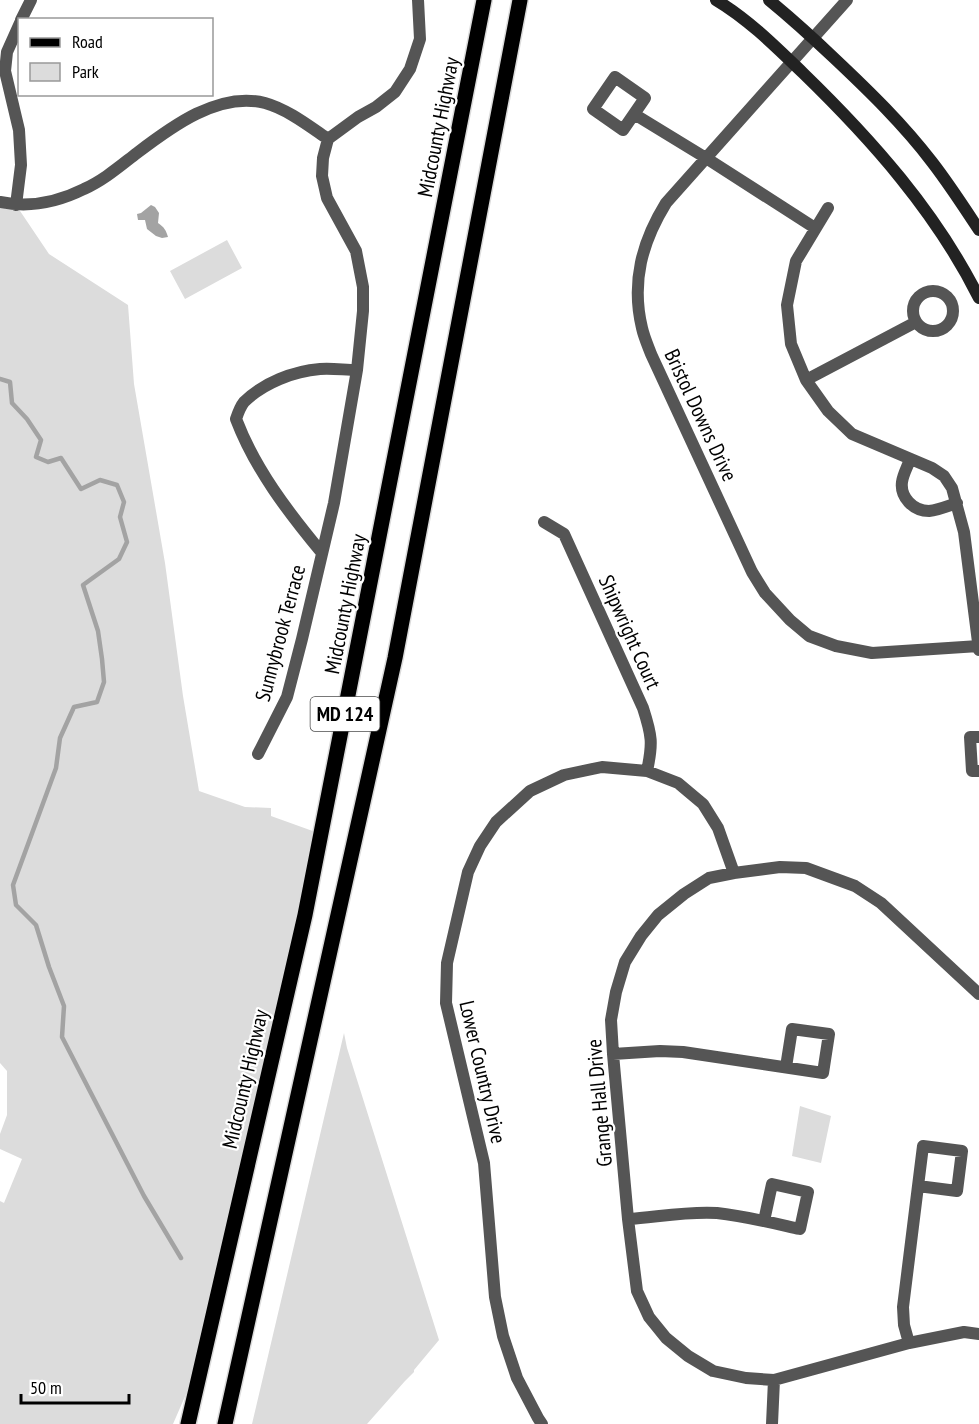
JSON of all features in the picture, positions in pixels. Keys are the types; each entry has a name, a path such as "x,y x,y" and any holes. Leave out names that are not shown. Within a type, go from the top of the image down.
{"main road":[{"name":"Midcounty Highway","path":"188,1424 307,903 484,0"},
{"name":"MD 124","path":"225,1424 395,658 520,0"}],"street":[{"path":"22,18 31,0"},
{"path":"0,202 16,205 38,204 60,199 84,189 120,167 182,121 226,102 264,103 296,118 328,139 394,92 410,69 420,39 418,0"},
{"path":"716,0 748,23 792,62 873,145 932,219 979,298"},
{"path":"769,0 860,82 899,123 938,169 979,230"},
{"name":"Bristol Downs Drive","path":"847,0 666,203 656,220 642,258 637,286 642,328 651,354 752,572 765,593 790,620 809,636 836,646 872,653 979,646"},
{"path":"16,205 21,165 19,130 5,71 7,52 18,26"},
{"path":"615,76 645,98 634,114 623,130 593,109 615,76"},
{"path":"634,114 815,228"},
{"name":"Sunnybrook Terrace","path":"258,754 287,697 302,639 334,503 357,370 363,287 356,251 327,198 324,187 323,158 328,139"},
{"path":"0,194 16,205"},
{"path":"828,208 796,261 787,305 791,344 806,380 828,411 852,434 932,468 944,476 952,488 964,532 979,650"},
{"path":"806,380 916,322"},
{"name":"Sunnybrook Terrace","path":"322,553 274,491 244,440 236,419 243,404 260,389 281,379 304,371 357,370"},
{"path":"910,459 902,482 903,493 908,503 918,509 929,511 957,503"},
{"name":"Shipwright Court","path":"544,522 564,534 643,708 651,734 651,751 647,771"},
{"path":"979,737 970,737 972,771 979,771"},
{"name":"Lower Country Drive","path":"542,1424 517,1377 503,1336 495,1297 484,1163 446,1003 447,963 468,872 480,846 496,822 530,792 564,775 602,767 647,771 678,783 703,804 718,828 734,873"},
{"name":"Grange Hall Drive","path":"979,994 881,903 855,886 807,868 780,867 709,878 658,915 641,936 625,962 616,992 612,1020 628,1219 637,1291 649,1317 666,1338 688,1356 713,1371 746,1378 774,1380 909,1343 964,1332 979,1334"},
{"path":"613,1054 683,1052 823,1073 829,1034 792,1029 786,1067"},
{"path":"909,1343 904,1325 903,1307 918,1186 923,1146 962,1151 957,1191 918,1186"},
{"path":"628,1219 717,1213 764,1221"},
{"path":"772,1424 774,1380"}],"green space":[{"path":"0,202 16,205 49,254 128,305 134,384 165,563 183,696 199,791 245,807 271,808 271,816 321,834 203,1355 173,1424 0,1424 0,1201 4,1203 22,1159 0,1149 0,1134 7,1115 7,1071 0,1063"},
{"path":"227,240 242,268 185,299 170,271"},
{"path":"344,1033 439,1340 414,1372 367,1424 252,1424"},
{"path":"800,1106 831,1116 821,1163 792,1156"}],"shaded area":[{"path":"151,205 159,213 158,223 168,237 156,236 147,229 145,220 138,220 137,214"}],"waterway":[{"path":"0,379 10,382 12,403 27,419 41,440 36,457 48,462 61,458 81,489 100,480 117,485 124,502 120,517 127,542 119,559 83,585 98,631 104,682 97,702 74,707 60,738 56,768 13,885 16,905 36,925 64,1006 62,1037 144,1196 181,1258"}]}
